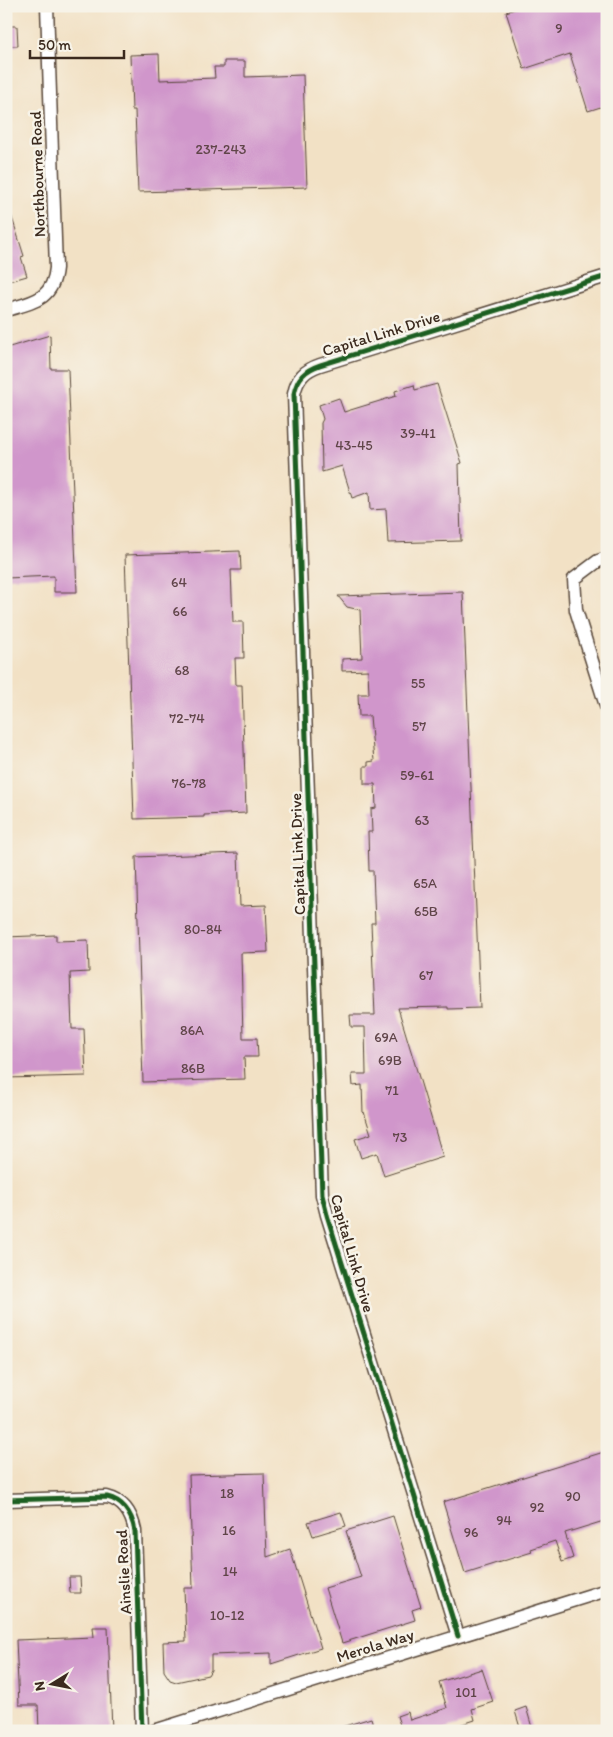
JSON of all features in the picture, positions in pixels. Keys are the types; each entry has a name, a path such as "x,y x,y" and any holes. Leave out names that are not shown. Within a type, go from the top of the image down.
{"street":[{"name":"Northbourne Road","path":"6,310 42,298 48,293 55,278 47,6"},
{"name":"Capital Link Drive","path":"458,1636 322,1195 294,394 298,381 311,368 607,276"},
{"path":"607,558 598,561 574,579 576,610 607,709"},
{"name":"Ainslie Road","path":"6,1500 107,1497 120,1502 130,1515 135,1531 142,1731"},
{"name":"Merola Way","path":"154,1731 607,1590"}],"building":[{"path":"524,6 607,6 607,105 588,111 570,54 524,69 506,12"},
{"path":"6,26 17,26 18,46 6,46"},
{"path":"159,54 160,80 215,78 214,67 224,67 224,61 245,61 245,77 303,75 307,187 138,192 135,110 132,110 130,55"},
{"path":"6,208 9,208 24,256 21,257 27,276 6,282"},
{"path":"50,335 51,369 68,369 77,592 54,592 54,576 6,578 6,348"},
{"path":"437,384 462,463 459,464 461,541 388,543 386,509 370,510 369,492 352,498 342,466 322,472 321,423 323,419 319,405 339,398 344,412 396,396 395,391 414,385 415,390"},
{"path":"240,551 241,570 231,570 233,622 243,622 244,658 235,658 236,685 242,685 246,813 204,815 204,817 134,819 125,555"},
{"path":"463,592 480,1008 398,1008 443,1157 384,1176 377,1153 361,1158 355,1139 371,1134 363,1113 362,1085 353,1086 352,1074 366,1074 365,1027 351,1027 350,1015 375,1015 371,923 375,923 373,871 369,871 368,832 372,832 371,809 376,808 375,784 364,784 364,766 368,766 368,762 374,761 370,716 359,716 358,694 369,694 368,670 342,671 342,659 362,658 360,610 347,607 338,596"},
{"path":"238,853 240,906 266,905 268,952 241,953 243,1038 257,1038 258,1057 244,1057 245,1079 143,1082 136,857"},
{"path":"56,935 56,941 88,940 89,972 70,973 72,1029 84,1029 86,1076 6,1078 6,937"},
{"path":"607,1451 607,1520 565,1533 573,1558 562,1562 555,1541 531,1549 532,1552 465,1573 443,1502"},
{"path":"264,1473 267,1557 290,1549 321,1648 271,1664 271,1653 211,1655 211,1670 208,1675 176,1682 170,1680 164,1671 163,1642 186,1641 184,1588 193,1588 189,1475"},
{"path":"341,1512 346,1526 313,1536 308,1522"},
{"path":"393,1516 421,1607 412,1610 415,1620 342,1643 325,1588 361,1577 346,1531"},
{"path":"69,1577 80,1577 81,1593 70,1593"},
{"path":"93,1627 108,1627 112,1731 39,1731 38,1705 19,1705 16,1640 94,1637"},
{"path":"482,1669 493,1702 472,1709 475,1720 440,1731 402,1731 397,1716 408,1712 410,1720 447,1708 439,1682"},
{"path":"526,1707 533,1731 521,1731 515,1711"},
{"path":"371,1718 375,1731 338,1731 338,1728"}],"cycle path":[{"path":"458,1636 322,1195 294,394 297,383 302,375 320,365 607,276"},
{"path":"6,1500 107,1497 123,1505 129,1514 135,1531 142,1731"}]}
